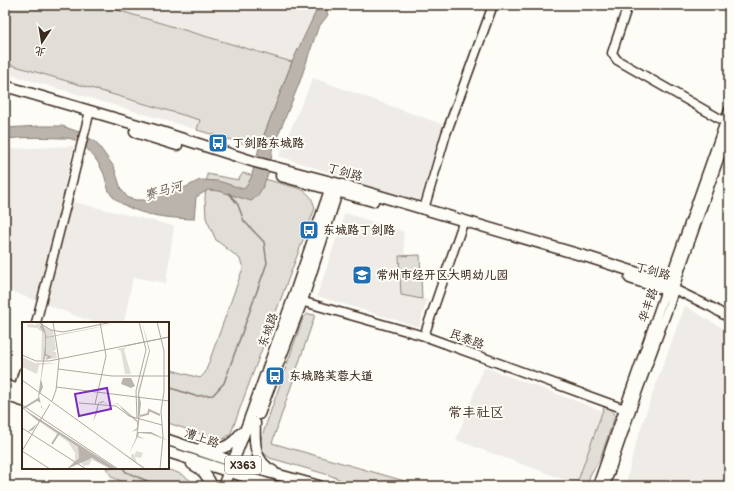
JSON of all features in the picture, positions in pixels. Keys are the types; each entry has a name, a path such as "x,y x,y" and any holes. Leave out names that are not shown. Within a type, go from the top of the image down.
{"main road":[{"name":"丁剑路","path":"5,86 88,119"},
{"name":"丁剑路","path":"5,93 88,119 272,170 424,208 591,258 670,288"},
{"name":"丁剑路","path":"335,186 462,226 670,288"},
{"name":"东城路","path":"228,486 298,300 335,186"},
{"path":"5,385 21,391"},
{"path":"5,394 22,401"},
{"path":"189,447 212,449 223,447 233,443 252,423"},
{"path":"252,423 257,454 266,468 296,480"},
{"name":"漕上路","path":"169,440 189,447 274,486"},
{"path":"169,453 200,468 208,477 212,486"},
{"name":"漕上路","path":"169,453 319,486"},
{"name":"东城路","path":"223,486 234,468"},
{"path":"253,486 274,486"}],"street":[{"path":"424,208 446,134 493,5"},
{"path":"623,5 626,11 612,53 617,60 727,124"},
{"name":"华丰路","path":"597,486 627,410 670,288 727,124 729,110"},
{"path":"36,322 88,119"},
{"name":"华丰路","path":"670,288 729,130"},
{"path":"424,336 462,226"},
{"name":"丁剑路","path":"670,288 713,308 729,318"},
{"name":"民泰路","path":"298,300 424,336 627,410"},
{"name":"华丰路","path":"605,486 627,410"}],"shaded area":[{"path":"5,5 319,5 292,62 259,148 5,73"},
{"path":"5,5 100,5 292,62 259,148 197,130 200,120 5,63"},
{"path":"319,5 328,5 326,9 328,15 318,28 299,84 272,150 271,163 266,178 260,192 251,201 219,191 208,190 196,197 194,219 152,215 131,208 113,197 109,191 98,162 82,144 77,141 69,138 5,139 5,128 62,126 79,132 96,142 114,167 121,189 128,198 136,200 147,200 167,190 180,190 200,180 218,181 244,189 251,178 259,148 292,62"},
{"path":"313,78 444,125 419,202 279,156"},
{"path":"74,146 61,199 174,226 166,283 133,277 124,322 92,322 5,289 5,164 11,149"},
{"path":"243,173 301,189 310,197 315,208 231,433 224,439 216,439 169,423 169,369 200,378 205,373 243,268 240,259 216,240 206,218 205,198 207,174 238,180"},
{"name":"常州市经开区大明幼儿园","path":"345,213 403,231 405,256 399,257 413,296 427,300 419,327 317,296"},
{"path":"420,255 422,299 401,295 399,256"},
{"path":"685,306 729,332 729,486 625,486 635,446 652,395"},
{"path":"308,314 315,315 272,443 422,486 356,486 329,475 270,458 261,451 260,442 303,318"},
{"path":"484,367 603,411 576,484 456,440"},
{"path":"604,407 611,410 615,416 600,459 590,475 587,486 576,486"},
{"path":"107,469 166,469 187,478 196,486 133,486 112,477"}],"waterway":[{"name":"赛马河","path":"169,387 195,396 213,395 224,383 267,263 264,242 244,221 238,205 229,193"},
{"name":"赛马河","path":"124,469 126,472 159,486"}],"place":[{"name":"丁剑路东城路","path":"218,143"},
{"name":"东城路丁剑路","path":"309,230"},
{"name":"常州市经开区大明幼儿园","path":"362,275"},
{"name":"东城路芙蓉大道","path":"275,376"}],"district":[{"name":"常丰社区","path":"476,412"}]}
